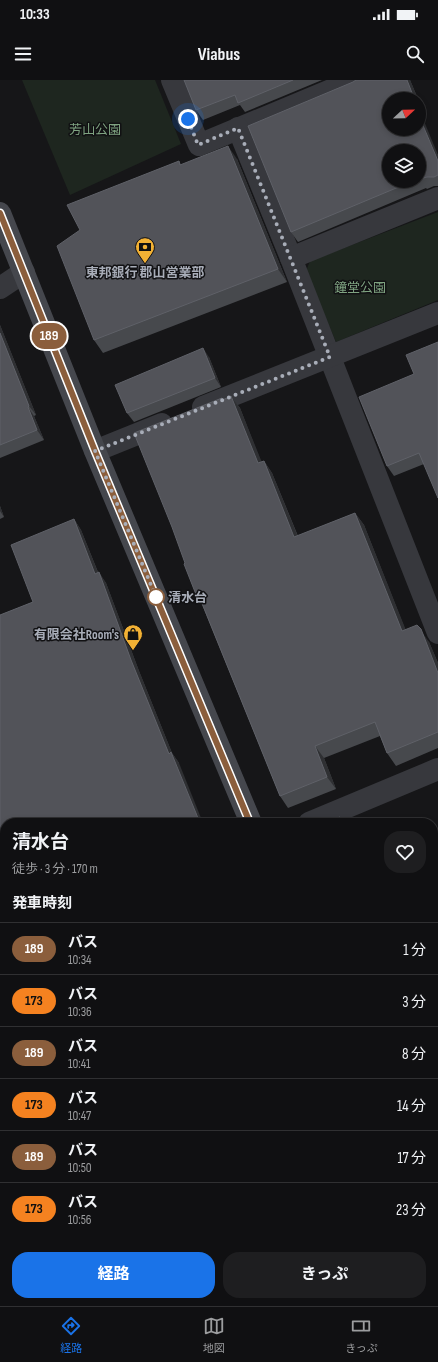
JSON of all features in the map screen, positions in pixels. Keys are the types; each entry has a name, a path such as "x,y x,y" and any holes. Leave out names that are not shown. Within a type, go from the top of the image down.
{"main road":[{"path":"0,213 95,451 248,818"}],"street":[{"path":"172,80 198,145 238,128 323,86 354,80"},
{"path":"238,128 291,258 438,633"},
{"path":"291,258 438,198"},
{"path":"0,288 24,272"},
{"path":"95,451 438,313"},
{"path":"321,818 438,769"}],"green space":[{"name":"芳山公園","path":"22,80 155,80 181,144 70,195"},
{"name":"鐘堂公園","path":"438,212 438,300 336,342 306,271 310,261"}],"building":[{"path":"184,80 293,80 238,103 235,95 196,110"},
{"path":"356,80 407,80 412,92 382,92 382,136 426,136 426,133 438,161 438,175 434,177 426,177 426,144 382,144 382,188 396,188 291,232 248,126"},
{"name":"東邦銀行 郡山営業部","path":"228,146 278,269 94,340 57,246 80,230 67,205 179,161 180,165"},
{"path":"0,333 37,430 0,445"},
{"path":"438,342 438,498 419,453 387,466 359,397 414,374 406,355"},
{"path":"203,348 215,378 127,413 115,385"},
{"path":"231,396 258,463 264,461 294,537 355,513 402,631 417,625 421,629 438,673 438,732 387,753 375,722 315,746 327,777 280,796 199,596 197,597 172,527 134,433 222,398 223,400"},
{"path":"74,519 95,574 99,572 131,660 169,754 171,752 198,818 0,818 0,615 33,602 11,545"}],"bus line":[{"name":"189","path":"0,213 95,451 248,818"}],"place":[{"name":"東邦銀行 郡山営業部","path":"145,264"},
{"name":"清水台","path":"156,597"},
{"name":"有限会社Room's","path":"133,651"}],"route":[{"path":"156,597 95,451 330,357 238,128 198,145 188,119"}]}
